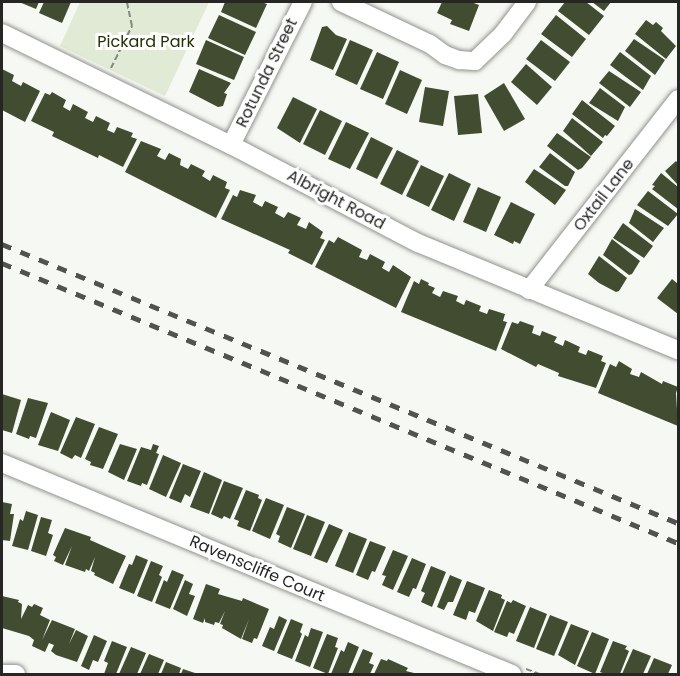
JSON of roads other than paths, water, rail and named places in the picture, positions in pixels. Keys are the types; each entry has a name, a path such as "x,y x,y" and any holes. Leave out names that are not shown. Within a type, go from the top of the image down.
{"street":[{"name":"Rotunda Street","path":"231,145 303,2"},
{"path":"341,2 430,44 445,55 459,60 475,61 503,34 527,2"},
{"name":"Albright Road","path":"2,33 231,145 418,243 678,350"},
{"name":"Oxtail Lane","path":"529,290 678,99"},
{"name":"Ravenscliffe Court","path":"2,462 512,675"},
{"path":"2,674 16,675"}],"railway":[{"path":"2,244 678,523"},
{"path":"2,263 678,543"}],"park label":[{"name":"Pickard Park","path":"146,42"}]}
